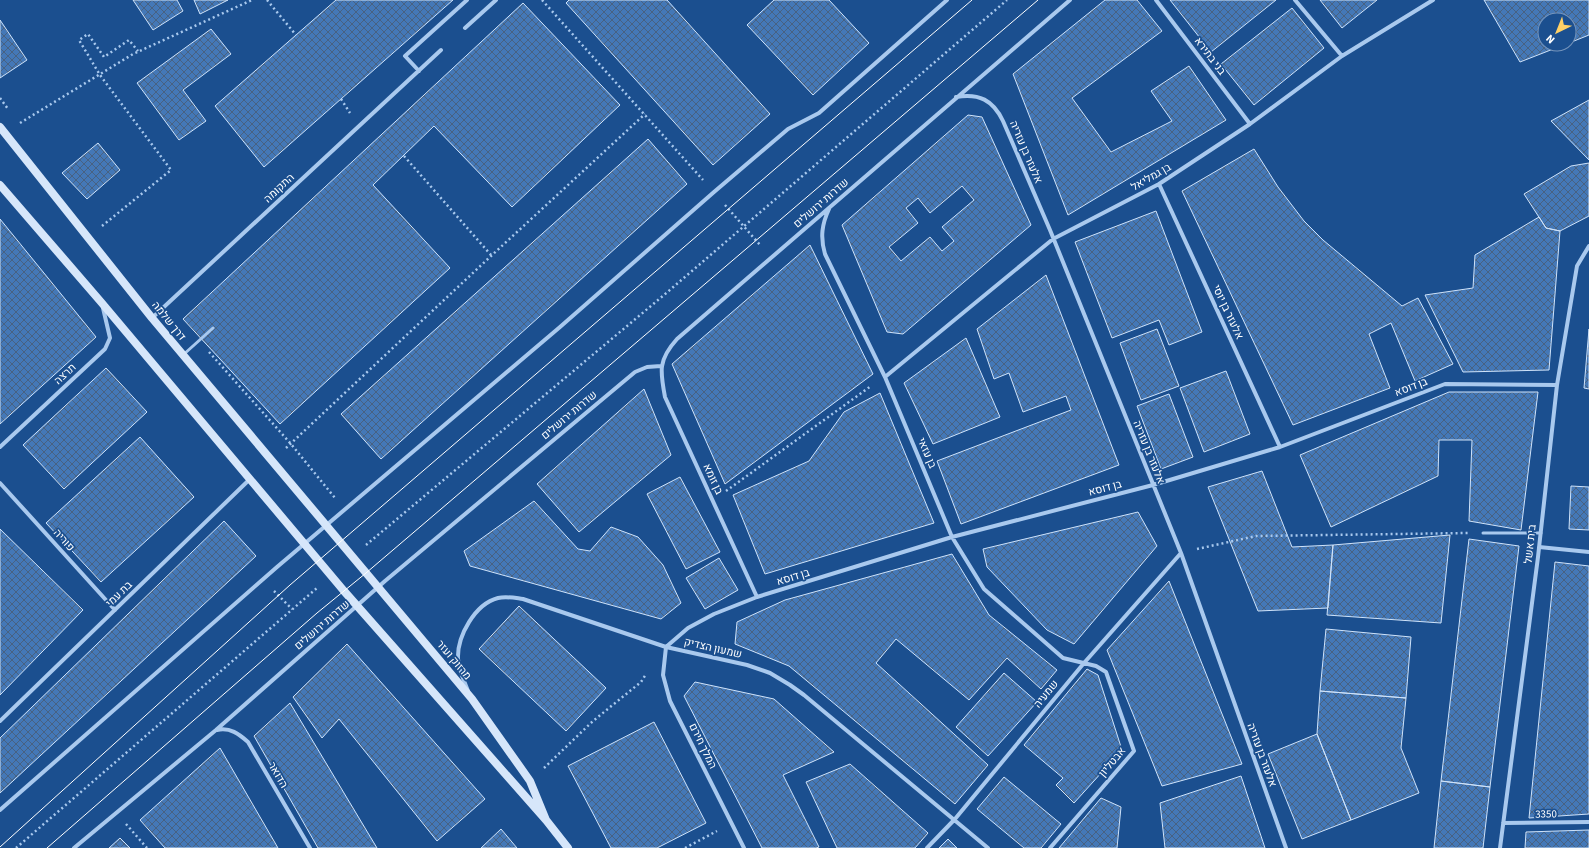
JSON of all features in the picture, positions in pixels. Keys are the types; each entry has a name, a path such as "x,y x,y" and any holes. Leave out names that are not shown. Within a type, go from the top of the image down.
{"main road":[{"name":"דרך שלמה","path":"0,127 152,318 326,526"},
{"path":"0,185 305,543"},
{"name":"מרזוק ועזר","path":"326,526 472,699 530,781 546,820"},
{"name":"מרזוק ועזר","path":"305,543 331,576 546,820 568,848"}],"street":[{"path":"419,71 405,56 467,0"},
{"path":"465,28 496,0"},
{"path":"0,810 305,543 560,327 714,192 788,129 819,113 947,0"},
{"name":"שדרות ירושלים","path":"74,848 216,730 378,588 635,372 647,367 661,366 663,357 669,347 677,339 1070,0"},
{"name":"בני בתירא","path":"1156,0 1250,124"},
{"path":"1296,0 1342,56"},
{"name":"בן גמליאל","path":"885,377 1053,239 1159,184 1250,124 1342,56 1433,0"},
{"name":"התקומה","path":"152,318 441,50"},
{"name":"אלעזר בן עזריה","path":"956,97 972,96 981,98 991,103 998,111 1053,239 1181,553 1286,848"},
{"name":"אלעזר בן יוסי","path":"1159,184 1280,447"},
{"name":"בן עזאי","path":"831,206 825,217 822,230 822,242 825,254 885,377 952,536 984,589 1063,658 1084,663"},
{"name":"בית אשל","path":"1500,848 1541,533 1557,385 1577,266 1589,246"},
{"name":"תרצה","path":"0,447 106,349 109,344 109,331 101,302"},
{"name":"בן זומא","path":"661,366 665,397 757,597"},
{"name":"בן דוסא","path":"666,646 688,628 714,614 757,597 952,536 1152,485 1280,447 1445,384 1557,385"},
{"name":"בת עמי","path":"0,721 250,480"},
{"name":"פוריה","path":"0,483 115,610"},
{"path":"1539,547 1589,552"},
{"name":"שמעיה","path":"927,848 955,819 1084,663 1181,553"},
{"name":"שמעון הצדיק","path":"472,699 462,677 458,658 460,643 470,619 477,612 497,598 510,597 523,599 666,646 748,665 770,673 790,685 955,819 988,848"},
{"name":"המלך חירם","path":"666,646 663,675 670,701 744,848"},
{"name":"אבטליון","path":"1050,848 1134,751 1106,672 1096,666 1084,663"},
{"name":"הדואר","path":"216,730 223,728 238,733 248,742 310,848"},
{"name":"3350","path":"1503,823 1589,822"}],"lane":[{"path":"183,354 213,328"},
{"path":"1483,533 1541,533"}],"path":[{"path":"24,120 138,51 252,0"},
{"path":"267,0 296,35"},
{"path":"542,0 772,257"},
{"path":"352,557 664,295 1007,0"},
{"path":"101,226 171,170 100,75 78,40 88,34 104,57 129,40 138,51"},
{"path":"272,460 645,114"},
{"path":"404,156 491,256"},
{"path":"730,488 885,377"},
{"path":"1181,553 1256,536 1483,533"},
{"path":"16,848 331,576"},
{"path":"530,781 593,721 641,682 666,646"},
{"path":"116,812 147,848"},
{"path":"685,848 732,824"}],"building":[{"path":"133,0 177,0 183,11 153,30"},
{"path":"194,0 228,0 200,14"},
{"path":"336,0 453,0 264,167 215,106"},
{"path":"569,0 667,0 770,114 713,165 566,3"},
{"path":"774,0 829,0 869,43 813,95 747,25"},
{"path":"1105,0 1137,0 1162,31 1072,98 1111,152 1172,121 1151,91 1189,66 1226,120 1068,215 1013,74"},
{"path":"1170,0 1276,0 1211,52"},
{"path":"1320,0 1377,0 1342,28"},
{"path":"1484,0 1589,0 1589,35 1577,40 1577,12 1537,12 1537,52 1546,52 1520,62"},
{"path":"523,3 620,105 512,207 434,126 373,185 450,268 280,424 183,319"},
{"path":"1292,8 1324,48 1254,105 1221,64"},
{"path":"0,20 27,60 0,78"},
{"path":"211,29 231,54 183,90 206,121 179,140 137,83"},
{"path":"1589,100 1589,160 1551,121"},
{"path":"968,115 982,117 1031,225 903,334 887,332 842,225","holes":["962,186 974,200 942,227 954,241 942,251 930,237 901,261 889,247 918,223 906,208 918,198 930,213"]},
{"path":"648,139 687,184 381,459 341,414"},
{"path":"98,143 120,170 87,199 62,173"},
{"path":"1254,149 1278,187 1304,221 1323,240 1402,306 1418,298 1453,364 1415,381 1391,323 1369,334 1390,388 1293,425 1182,191"},
{"path":"1589,163 1589,216 1560,231 1546,228 1524,194 1571,166"},
{"path":"1156,211 1202,332 1169,345 1159,320 1112,338 1075,242"},
{"path":"1539,217 1546,228 1560,231 1549,370 1463,372 1425,295 1473,288 1475,255"},
{"path":"0,219 96,337 0,424"},
{"path":"810,245 873,374 725,484 672,364"},
{"path":"1046,275 1119,465 961,524 937,461 1071,410 1066,396 1023,412 1009,373 994,379 977,329"},
{"path":"1157,329 1179,386 1141,400 1120,343"},
{"path":"1589,329 1589,389 1584,388"},
{"path":"966,338 1000,417 933,444 904,383"},
{"path":"106,368 147,412 64,489 23,445"},
{"path":"1226,371 1250,434 1204,452 1180,388"},
{"path":"644,389 671,455 579,532 537,484"},
{"path":"1449,392 1538,392 1521,530 1469,521 1472,440 1439,440 1438,476 1331,527 1300,455"},
{"path":"880,393 934,523 765,574 733,495 809,461 844,412"},
{"path":"1169,394 1193,457 1161,469 1137,406"},
{"path":"140,437 194,497 101,582 46,523"},
{"path":"1262,471 1292,547 1333,545 1328,608 1258,611 1208,487"},
{"path":"680,477 720,552 686,569 647,494"},
{"path":"1571,486 1589,487 1589,530 1569,529"},
{"path":"534,501 578,549 590,551 611,527 638,537 663,565 681,603 661,619 470,566 464,551"},
{"path":"1138,512 1157,546 1074,644 1047,630 987,567 983,549"},
{"path":"224,521 256,556 0,793 0,738"},
{"path":"0,529 83,610 0,695"},
{"path":"1450,535 1441,623 1327,615 1333,545"},
{"path":"1469,539 1519,546 1490,787 1441,781"},
{"path":"952,554 989,615 1057,670 1041,689 1007,658 969,700 896,639 876,663 988,765 955,804 789,666 735,644 737,622 785,600"},
{"path":"719,558 738,590 705,609 686,578"},
{"path":"1555,562 1589,566 1589,814 1529,818"},
{"path":"1169,581 1242,764 1162,786 1107,650"},
{"path":"519,606 606,688 566,731 479,649"},
{"path":"1326,629 1411,637 1406,698 1320,691"},
{"path":"347,644 485,799 437,841 339,719 322,738 293,697"},
{"path":"1087,669 1098,675 1122,750 1074,803 1056,785 1063,778 1024,745"},
{"path":"1004,673 1037,702 988,756 956,727"},
{"path":"695,682 774,699 834,752 783,775 819,847 762,848 684,696"},
{"path":"1320,691 1406,698 1401,748 1419,793 1351,820 1317,734"},
{"path":"290,703 377,848 318,848 254,736"},
{"path":"654,722 706,823 657,848 611,848 568,766"},
{"path":"1317,734 1351,820 1302,839 1268,754"},
{"path":"220,748 278,848 165,848 140,820"},
{"path":"850,764 928,833 915,848 837,848 806,782"},
{"path":"1241,776 1265,848 1165,848 1160,803"},
{"path":"1004,777 1061,824 1041,848 1024,848 977,809"},
{"path":"1441,781 1490,787 1483,848 1434,848"},
{"path":"1101,798 1121,807 1117,848 1059,848"},
{"path":"501,829 517,848 481,848"},
{"path":"1589,830 1589,848 1525,848 1526,832"},
{"path":"120,838 130,848 109,848"},
{"path":"948,839 957,848 939,848"}],"tram line":[{"path":"0,847 290,585 972,0"},
{"path":"47,848 317,613 366,573 1038,0"}]}
